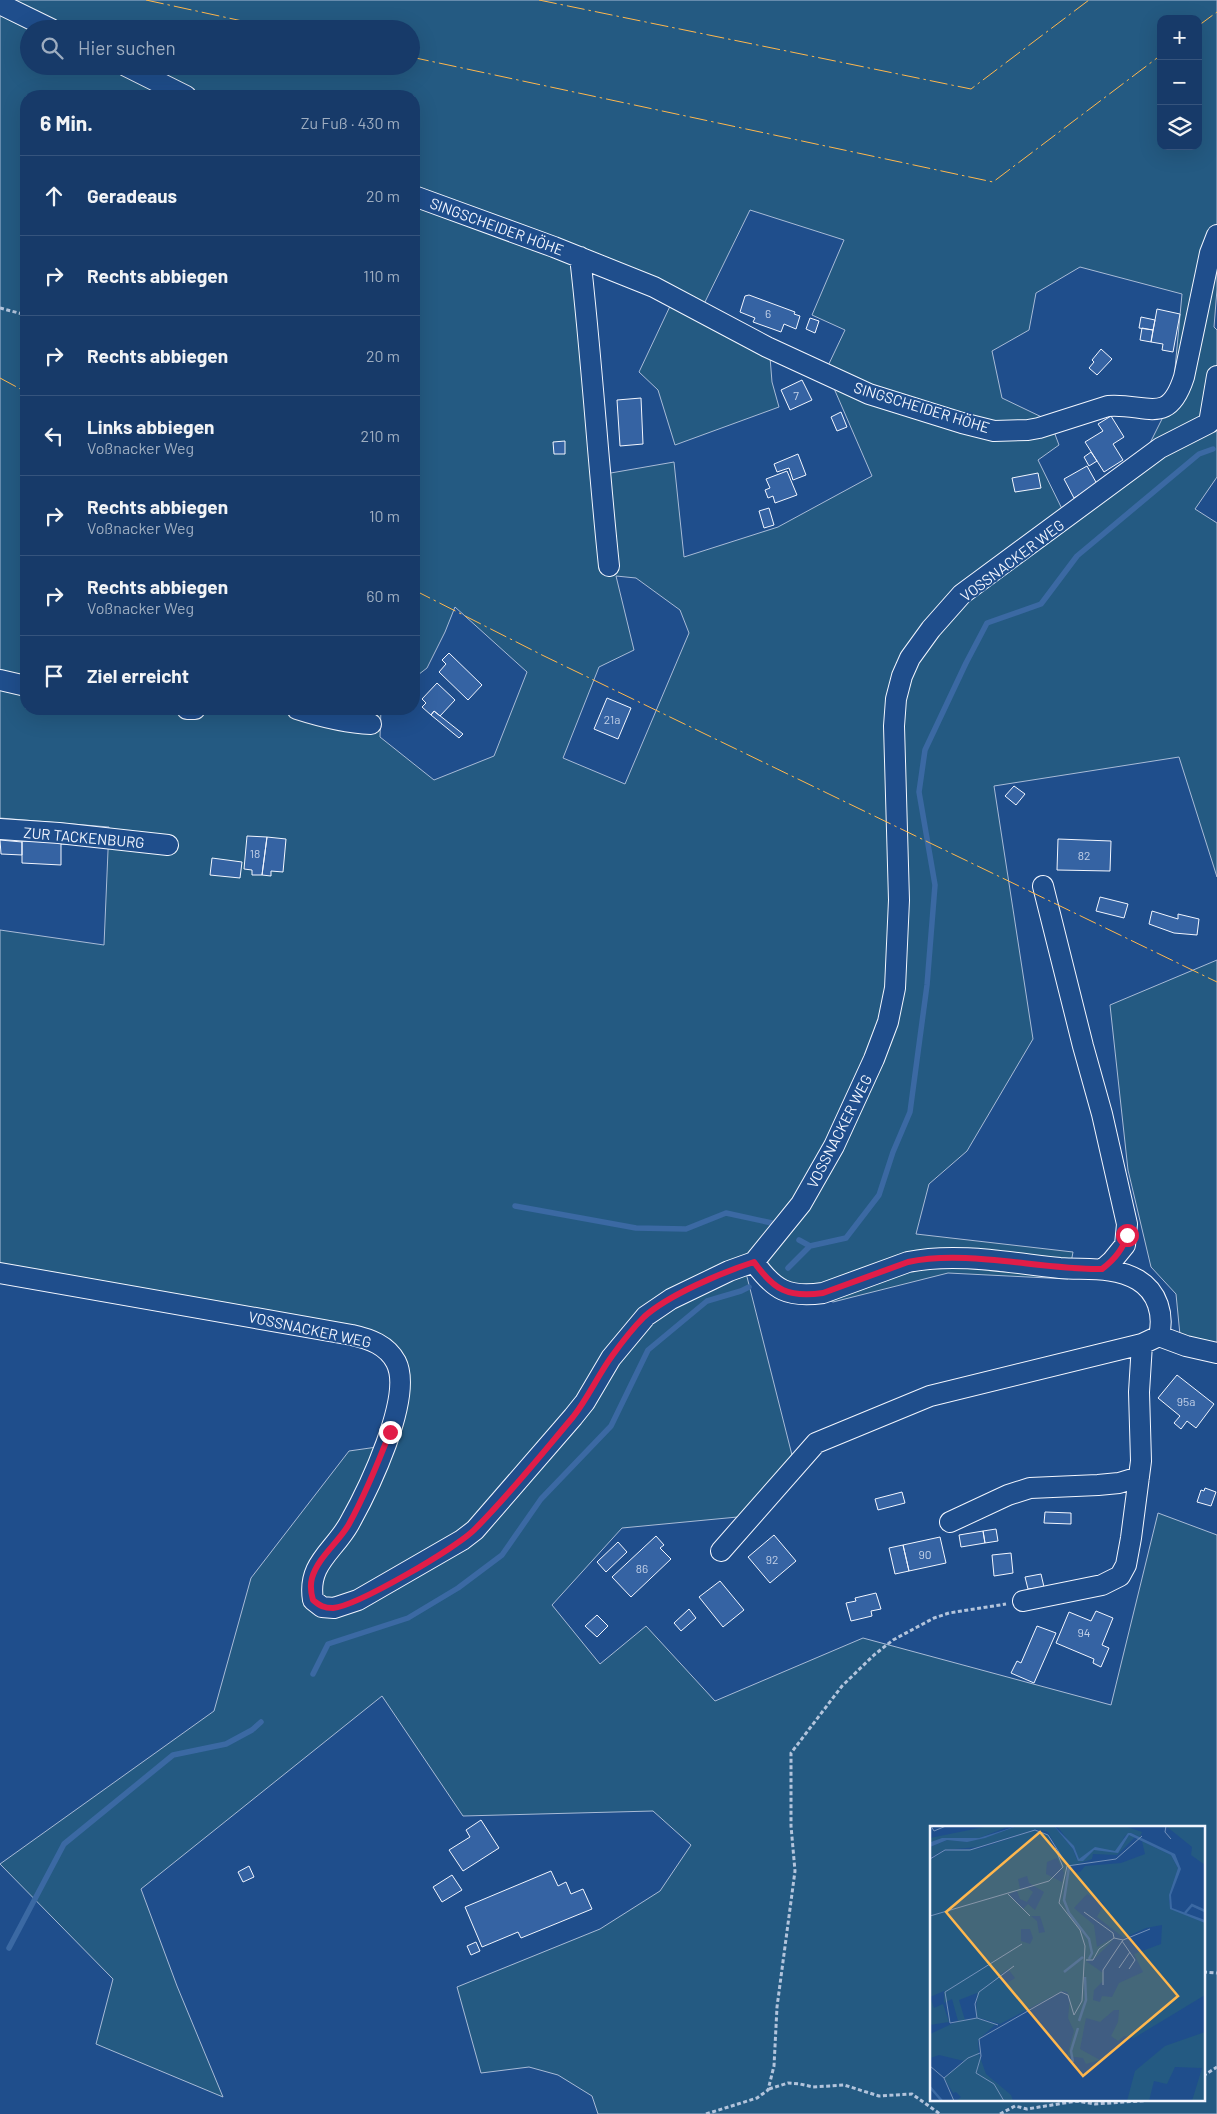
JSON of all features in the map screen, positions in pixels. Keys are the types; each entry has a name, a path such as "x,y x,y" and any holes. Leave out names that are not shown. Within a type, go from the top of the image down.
{"street":[{"path":"0,4 32,20"},
{"path":"144,75 174,90"},
{"name":"SINGSCHEIDER HÖHE","path":"420,198 580,257 654,287 767,347 869,394 994,431 1039,428 1108,406 1120,405 1156,410 1172,403 1180,392 1210,253 1217,235"},
{"name":"SINGSCHEIDER HÖHE","path":"580,257 609,566"},
{"name":"VOSSNACKER WEG","path":"0,1273 352,1335 378,1343 389,1351 396,1363 401,1381 398,1406 390,1432 349,1524 318,1564 312,1577 311,1589 313,1600 322,1607 334,1608 358,1600 462,1540 475,1530 573,1417 585,1402 611,1358 646,1316 700,1284 754,1262 801,1204 818,1176 874,1059 888,1022 895,988 899,927 894,726 896,699 902,676 910,658 931,629 962,594 1160,448 1213,429 1217,376"},
{"path":"0,680 20,685"},
{"path":"315,715 348,723 371,724"},
{"name":"ZUR TACKENBURG","path":"0,829 59,833 168,845"},
{"path":"1043,886 1102,1114 1127,1224 1124,1245 1112,1261 1102,1269"},
{"path":"754,1262 767,1280 792,1295 823,1293 908,1262 921,1260 965,1259 1074,1269 1102,1269 1129,1276 1147,1286 1158,1304 1161,1318 1151,1340 1139,1392 1141,1461 1129,1555 1120,1576 1102,1585 1024,1601"},
{"path":"721,1551 816,1442 930,1396 1151,1340 1217,1353"},
{"path":"950,1522 1008,1495 1030,1488 1105,1485 1139,1477"}],"path":[{"path":"0,308 20,313"},
{"path":"768,2090 774,2066 776,2008 795,1871 791,1826 791,1752 842,1686 874,1655 893,1640 934,1618 949,1613 1024,1601"},
{"path":"1204,1972 1217,1973"},
{"path":"1204,2075 1217,2067"},
{"path":"706,2114 758,2098 768,2090 788,2083 813,2087 844,2086 879,2096 912,2094 940,2114"},
{"path":"1000,2114 1015,2106 1027,2109 1071,2102"},
{"path":"1083,2102 1096,2104 1125,2102"}],"shaded area":[{"path":"0,0 1217,0 1217,289 1214,327 1217,330 1217,477 1195,509 1217,523 1217,877 1179,757 994,786 1033,1039 967,1151 929,1184 916,1234 1073,1252 1068,1279 948,1273 833,1302 743,1261 794,1463 748,1516 622,1528 552,1605 600,1664 646,1626 715,1701 863,1638 1111,1705 1158,1513 1217,1535 1217,2114 598,2114 592,2096 558,2075 529,2067 481,2073 457,1987 600,1929 660,1891 691,1845 653,1811 463,1816 382,1696 141,1889 177,1986 223,2097 96,2044 113,1979 0,1864 214,1711 251,1578 349,1451 391,1445 408,1380 380,1338 0,1268 0,930 104,945 109,827 0,818","holes":["750,210 844,240 812,315 845,330 826,370 872,476 778,527 684,557 674,462 605,474 592,273 612,275 672,302 639,372 658,390 675,445 779,407 772,382 770,357 703,306","1080,267 1182,294 1173,390 1162,419 1142,459 1066,517 1038,460 1059,445 1050,421 1002,398 992,351 1029,330 1036,293","616,576 636,578 680,610 689,633 625,784 563,758 599,667 634,650"]},
{"path":"1217,960 1217,1344 1180,1335 1176,1294 1151,1267 1128,1170 1110,1005"}],"building":[{"path":"749,295 795,312 794,314 800,316 796,329 784,324 781,332 753,322 755,318 740,312 745,296"},
{"path":"1157,309 1180,314 1173,352 1162,350 1163,344 1151,342"},
{"path":"1141,317 1155,320 1153,330 1139,328"},
{"path":"810,318 819,321 815,333 806,329"},
{"path":"1142,328 1153,330 1151,342 1140,340"},
{"path":"1101,349 1112,359 1097,375 1089,368 1094,362 1092,360"},
{"path":"802,380 812,400 790,410 781,390"},
{"path":"641,398 643,444 620,446 617,400"},
{"path":"841,412 847,427 837,431 831,417"},
{"path":"1111,416 1124,437 1113,444 1123,460 1104,472 1085,442 1103,431 1098,424"},
{"path":"565,441 565,454 554,454 553,442"},
{"path":"1091,452 1097,461 1089,466 1084,457"},
{"path":"798,454 806,475 793,480 789,468 777,472 774,464"},
{"path":"1087,466 1097,484 1074,498 1064,479"},
{"path":"787,471 797,495 775,503 773,496 768,498 765,490 770,488 766,479"},
{"path":"1038,473 1041,488 1015,492 1012,478"},
{"path":"769,508 774,525 764,528 759,511"},
{"path":"449,653 482,685 468,700 439,672 446,664 442,660"},
{"path":"437,683 455,700 440,716 434,711 431,715 422,707 426,703 422,699"},
{"path":"607,698 631,708 618,739 594,729"},
{"path":"434,711 463,734 459,738 431,715"},
{"path":"1014,786 1025,794 1016,805 1005,796"},
{"path":"247,836 267,837 262,875 252,875 252,870 244,869"},
{"path":"267,837 286,839 283,872 271,871 271,876 262,875"},
{"path":"1058,839 1111,841 1110,871 1057,870"},
{"path":"0,840 22,842 22,855 1,854"},
{"path":"66,840 66,844 61,844 61,865 22,863 22,841 54,842"},
{"path":"212,858 242,862 240,878 210,875"},
{"path":"1100,897 1128,904 1124,918 1096,911"},
{"path":"1152,911 1178,919 1178,914 1199,919 1197,935 1174,933 1149,924"},
{"path":"1177,1375 1214,1404 1196,1428 1187,1421 1181,1429 1174,1423 1180,1416 1158,1398"},
{"path":"1205,1488 1216,1492 1211,1506 1197,1502 1201,1490 1204,1491"},
{"path":"902,1492 905,1503 878,1510 875,1499"},
{"path":"1045,1512 1071,1513 1071,1524 1044,1523"},
{"path":"996,1529 998,1541 985,1543 983,1531"},
{"path":"983,1531 985,1543 961,1547 959,1535"},
{"path":"774,1535 796,1561 770,1583 748,1557"},
{"path":"656,1536 664,1545 660,1548 671,1559 631,1597 612,1577"},
{"path":"940,1537 946,1563 909,1571 903,1545"},
{"path":"618,1542 627,1552 606,1572 597,1562"},
{"path":"903,1545 909,1571 895,1574 889,1548"},
{"path":"1011,1553 1013,1573 994,1576 992,1555"},
{"path":"1041,1574 1044,1587 1028,1589 1025,1577"},
{"path":"720,1581 744,1610 723,1627 699,1597"},
{"path":"876,1593 881,1609 871,1611 872,1616 851,1621 846,1603 856,1601 855,1598"},
{"path":"689,1609 696,1618 681,1631 674,1623"},
{"path":"1096,1611 1113,1618 1102,1645 1109,1648 1101,1667 1093,1663 1094,1659 1056,1643 1069,1612 1091,1621"},
{"path":"597,1615 608,1626 597,1637 585,1626"},
{"path":"1037,1626 1056,1633 1034,1683 1011,1673 1017,1661 1021,1663"},
{"path":"481,1820 499,1848 463,1871 449,1850 470,1837 466,1830"},
{"path":"249,1866 254,1877 243,1882 238,1872"},
{"path":"551,1871 558,1886 566,1882 571,1894 583,1889 592,1909 521,1938 518,1932 482,1947 465,1907"},
{"path":"452,1875 462,1890 442,1902 433,1887"},
{"path":"476,1942 480,1951 471,1955 467,1946"}],"waterway":[{"path":"788,1268 810,1246 846,1238 879,1195 893,1152 910,1112 927,985 935,885 919,792 925,750 966,663 987,623 1041,604 1077,556 1199,454 1213,449"},
{"path":"515,1206 636,1228 686,1229 726,1213 772,1223"},
{"path":"799,1240 810,1246"},
{"path":"313,1674 328,1644 408,1618 458,1588 502,1555 541,1499 611,1426 648,1350 707,1301 749,1287"},
{"path":"9,1948 64,1844 173,1755 226,1744 252,1730 261,1722"}],"power":[{"path":"146,0 238,20"},
{"path":"539,0 971,89 1089,0"},
{"path":"1202,23 1217,12"},
{"path":"420,59 993,182 1157,58"},
{"path":"0,378 20,389"},
{"path":"420,593 542,655 1217,982"}],"route":[{"path":"390,1432 349,1524 318,1564 312,1577 311,1589 313,1600 322,1607 334,1608 358,1600 439,1554 475,1530 585,1402 611,1358 629,1333 646,1316 700,1284 754,1262 767,1280 792,1295 823,1293 908,1262 942,1258 1074,1269 1102,1269 1118,1254 1124,1245 1127,1235"}]}
